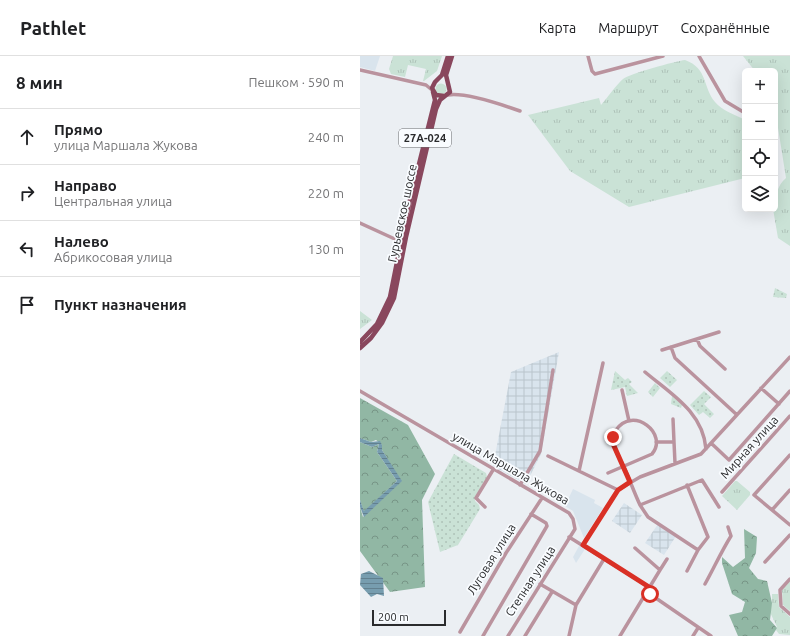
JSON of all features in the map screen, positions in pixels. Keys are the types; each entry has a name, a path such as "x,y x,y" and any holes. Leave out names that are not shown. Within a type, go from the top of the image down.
{"main road":[{"path":"448,56 442,75 436,81 433,91 439,96 447,94 448,82 446,75 452,56"},
{"path":"436,81 442,79 448,82"},
{"name":"Гурьевское шоссе","path":"360,342 377,324 388,304 405,219 435,100 433,91"},
{"name":"Гурьевское шоссе","path":"360,348 371,338 382,323 394,298 406,237 436,109 440,100 447,94"}],"street":[{"path":"588,56 592,71 595,74 663,56"},
{"path":"699,56 725,101 742,111"},
{"path":"360,70 426,85 433,91"},
{"path":"426,85 436,81"},
{"path":"447,94 456,94 501,104 520,111"},
{"path":"397,240 400,238 405,219"},
{"path":"360,222 397,240 400,245"},
{"path":"662,350 719,332"},
{"path":"697,339 700,346 725,369"},
{"path":"671,347 675,358 736,414"},
{"path":"583,545 618,490 630,482 701,454 736,414 790,357"},
{"path":"579,471 603,363"},
{"path":"520,485 540,451 553,370"},
{"path":"645,372 694,414 700,424 705,438 706,449"},
{"path":"761,388 779,404"},
{"path":"622,390 629,421"},
{"name":"улица Маршала Жукова","path":"360,391 569,513 574,519 575,529 569,537"},
{"path":"711,443 729,460 790,391"},
{"name":"Мирная улица","path":"722,492 790,416"},
{"path":"673,419 675,463"},
{"path":"608,473 623,466 652,454 656,442 654,434 646,423 639,420 629,421 617,429 613,437 614,446 623,466 640,505 648,517 698,550"},
{"path":"656,442 674,442"},
{"path":"790,455 754,495 790,525"},
{"path":"548,456 618,490"},
{"path":"485,507 476,498 493,470"},
{"path":"640,505 699,480 704,482 719,507"},
{"path":"686,485 708,536 708,539 698,550 687,571"},
{"path":"772,510 790,490"},
{"name":"Луговая улица","path":"460,632 506,553 542,498"},
{"path":"483,636 547,526 546,523 531,514"},
{"path":"705,584 716,564 719,555 731,536 728,527"},
{"path":"765,562 790,535"},
{"path":"569,537 649,587"},
{"name":"Степная улица","path":"508,636 569,537"},
{"path":"635,548 660,570"},
{"path":"569,636 576,606 604,559"},
{"path":"620,636 667,559"},
{"path":"790,578 780,590 782,606 790,614"},
{"path":"540,584 576,606"},
{"path":"525,636 552,592"},
{"path":"647,592 711,636"},
{"path":"693,636 698,628"}],"shaded area":[{"path":"360,56 380,56 375,71 360,67"},
{"path":"559,352 541,454 526,484 493,466 511,372"},
{"path":"573,489 595,500 594,503 603,508 584,538 573,511 565,506"},
{"path":"624,503 642,515 630,533 612,521"},
{"path":"658,524 676,536 664,555 645,543"},
{"path":"579,546 585,549 576,563 573,557"}],"green space":[{"path":"393,56 442,56 437,71 423,81 426,69 408,65 405,77 391,74 389,69"},
{"path":"743,56 790,56 790,246 778,238 774,212 778,212 778,191 780,184 786,178 778,128 778,68 753,68"},
{"path":"685,60 698,68 711,97 715,102 725,110 742,118 742,179 629,207 570,171 528,115 599,98 601,105 623,79 634,74"},
{"path":"439,84 443,84 445,85 445,93 439,94 436,91 436,87"},
{"path":"775,288 787,294 786,298 773,297"},
{"path":"360,311 372,320 360,329"},
{"path":"615,371 625,380 628,378 632,382 629,384 638,393 627,396 625,387 611,390"},
{"path":"667,371 677,380 670,387 660,378"},
{"path":"655,383 660,388 653,397 648,392"},
{"path":"704,391 711,397 704,404 714,414 710,418 703,412 699,415 690,405"},
{"path":"672,396 682,405 681,408 671,404"},
{"path":"360,398 408,425 435,474 422,500 425,587 390,592 360,551 360,507 363,517 401,481 382,450 382,445 376,440 371,442 360,438"},
{"path":"360,442 372,447 379,444 377,452 397,481 364,512 360,500"},
{"path":"454,454 486,473 487,477 475,497 475,501 479,505 480,509 458,545 440,552 428,502"},
{"path":"735,481 750,492 750,495 737,510 722,496"},
{"path":"744,529 757,537 756,553 749,568 758,579 767,581 772,603 770,620 777,628 772,636 738,636 729,615 742,612 745,602 732,594 722,563 722,557 733,567 745,558"},
{"path":"790,581 790,611 783,605 782,590"},
{"path":"772,594 778,594 779,607 790,617 790,635 779,634 776,630 777,627 769,610 772,603"}],"water":[{"path":"360,438 371,442 380,441 382,450 402,481 364,517 360,507 360,500 364,511 397,481 377,452 379,444 372,447 360,442"},
{"path":"369,571 383,578 384,596 377,594 371,597 360,585 361,574"}],"route":[{"path":"613,437 614,446 630,482 618,490 583,545 649,587 647,592 650,594"}]}
